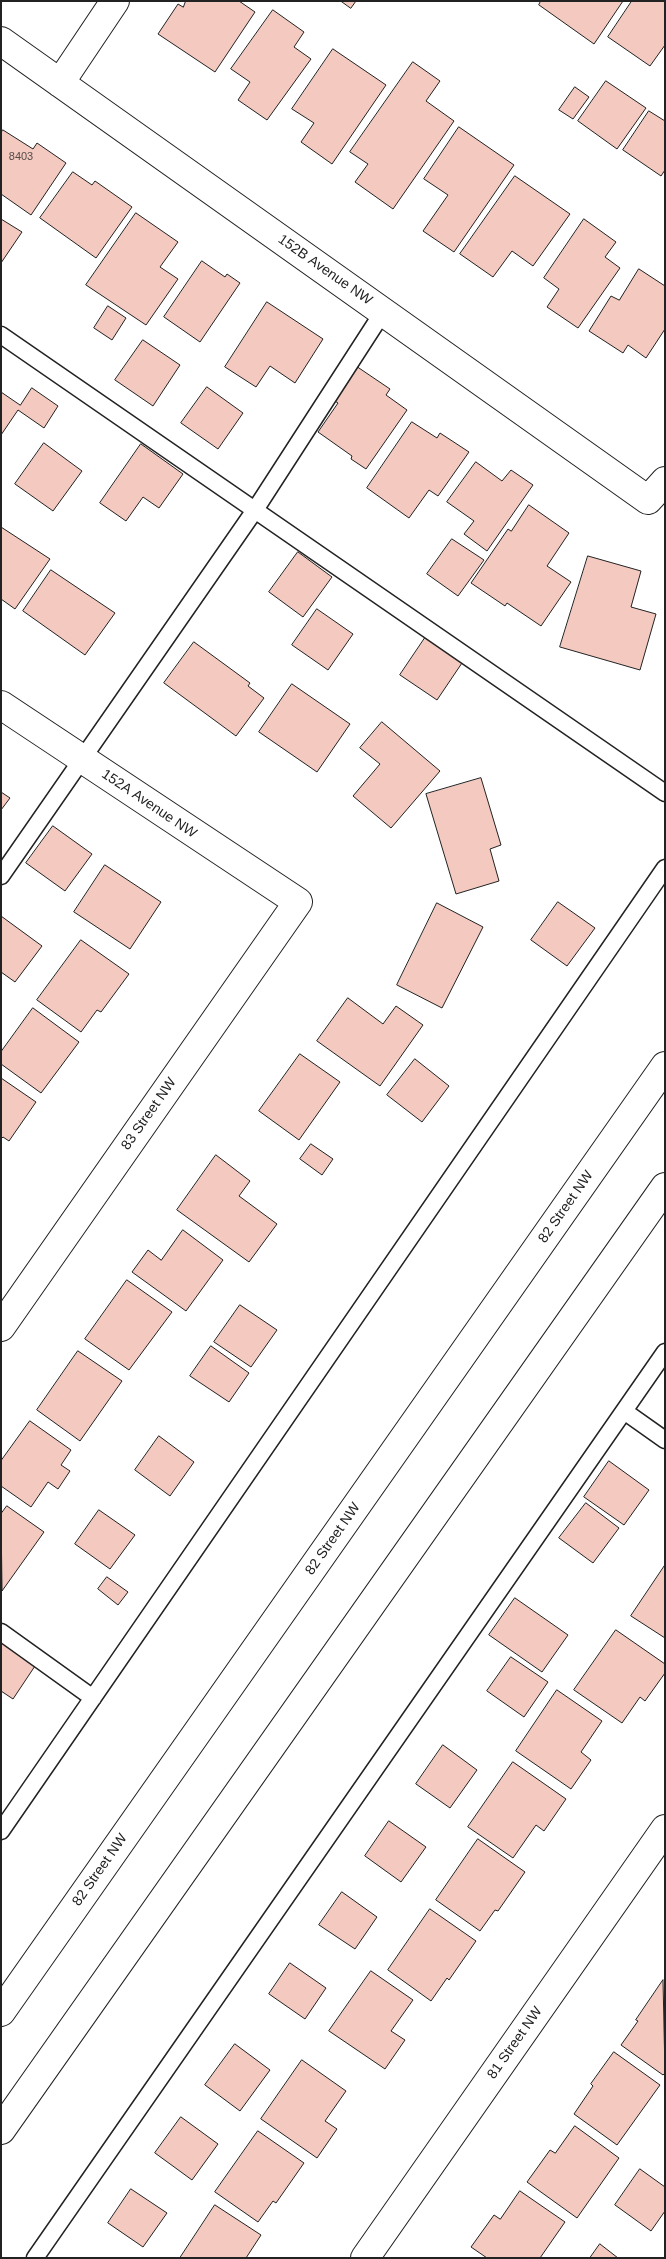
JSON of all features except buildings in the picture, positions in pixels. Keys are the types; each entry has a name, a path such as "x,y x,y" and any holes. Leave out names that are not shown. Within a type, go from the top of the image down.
{"street":[{"path":"60,83 115,1"},
{"name":"152B Avenue NW","path":"1,41 383,312 656,491"},
{"name":"152A Avenue NW","path":"1,705 298,902"},
{"name":"83 Street NW","path":"1,1327 298,902"},
{"name":"82 Street NW","path":"1,2012 665,1066"},
{"path":"1,2130 665,1187"},
{"name":"81 Street NW","path":"365,2258 665,1829"}],"lane":[{"path":"1,876 84,760 255,510 383,312"},
{"path":"1,335 665,793"},
{"path":"1,1831 665,868"},
{"path":"35,2258 665,1352"},
{"path":"624,1411 665,1440"},
{"path":"1,1632 92,1698"}]}
